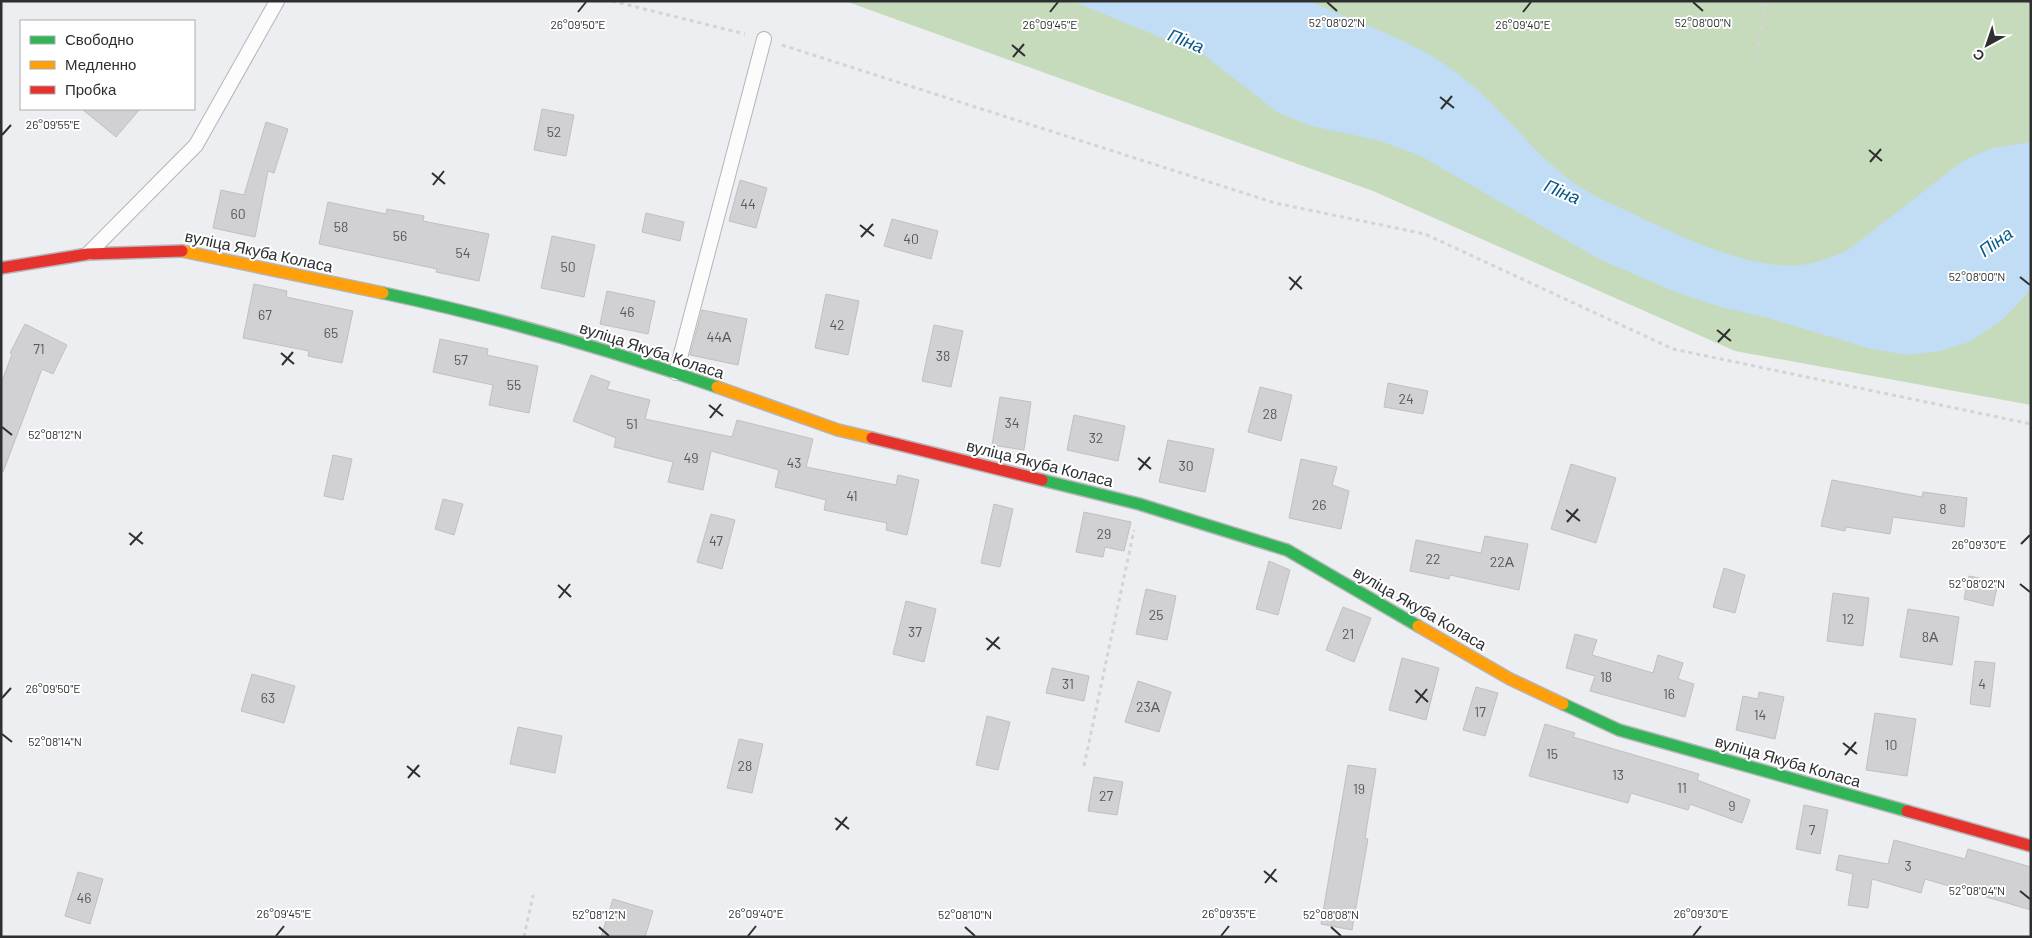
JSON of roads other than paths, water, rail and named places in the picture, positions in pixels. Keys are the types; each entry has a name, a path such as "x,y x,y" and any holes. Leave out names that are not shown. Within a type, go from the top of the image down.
{"street":[{"name":"вуліца Якуба Коласа","path":"1,268 88,254 178,250 471,312 676,373 838,430 1139,504 1287,550 1510,679 1619,730 2031,846"}],"lane":[{"path":"88,254 196,145 277,1"},
{"path":"676,373 764,39"}],"water":[{"name":"Піна","path":"1072,1 1309,1 1395,37 1446,65 1476,88 1555,168 1583,189 1666,230 1735,256 1759,262 1802,265 1842,253 1963,161 1992,148 2031,142 2031,285 2026,295 2001,321 1969,342 1940,351 1908,355 1871,349 1765,317 1721,307 1678,293 1599,259 1419,155 1377,140 1311,126 1277,112 1204,55"}]}
